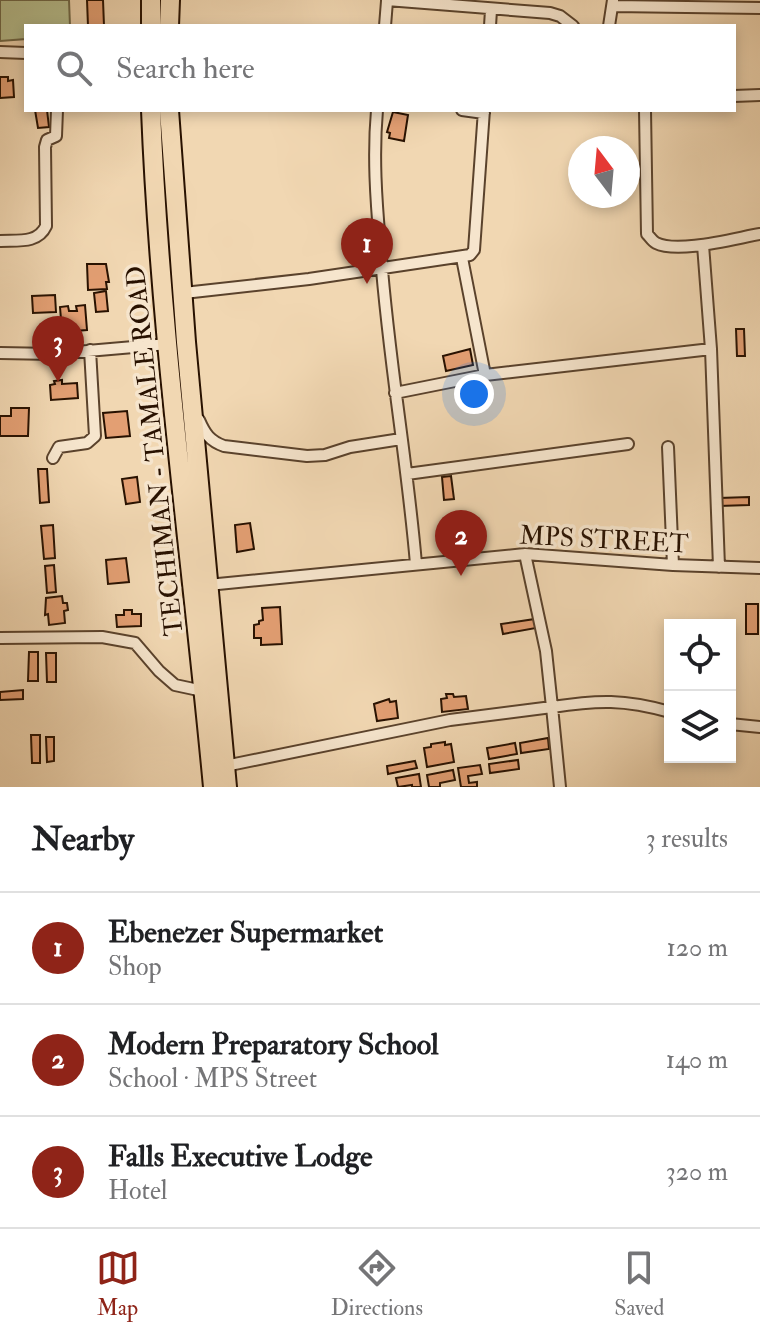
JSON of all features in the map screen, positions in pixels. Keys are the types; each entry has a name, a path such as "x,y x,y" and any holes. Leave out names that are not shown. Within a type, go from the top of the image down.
{"highway":[{"path":"151,0 151,24"},
{"path":"169,24 170,0"},
{"name":"TECHIMAN - TAMALE ROAD","path":"151,112 153,169 177,343 213,787"},
{"name":"TECHIMAN - TAMALE ROAD","path":"169,112 184,293 177,343 193,403 227,787"}],"street":[{"path":"385,24 387,1 550,13 570,24"},
{"path":"609,24 613,3 760,8"},
{"path":"490,24 491,10"},
{"path":"0,52 24,53"},
{"path":"736,96 760,95"},
{"path":"0,241 32,240 43,233 46,226 45,147 47,140 56,136 57,112"},
{"path":"377,112 375,170 381,268 416,564"},
{"path":"184,293 470,255 474,250 484,112"},
{"path":"645,112 647,234 657,244 703,245 760,234"},
{"path":"703,245 711,349 719,567"},
{"path":"462,258 485,375"},
{"path":"0,353 24,355 177,343"},
{"path":"395,393 485,375 711,349"},
{"path":"53,458 59,447 87,443 95,436 90,350"},
{"path":"193,403 204,432 213,442 224,446 307,456 401,439"},
{"path":"407,474 628,444"},
{"path":"668,447 673,565"},
{"path":"525,554 546,651 560,787"},
{"name":"MPS STREET","path":"208,585 525,554 760,568"},
{"path":"0,638 102,637 135,643 175,685 203,691"},
{"path":"225,766 450,720 599,700 664,711"},
{"path":"736,725 760,727"}],"green space":[{"path":"0,0 69,0 70,24 24,24 24,39 0,41"}],"building":[{"path":"87,0 103,0 104,24 88,24"},
{"path":"0,77 13,80 14,97 0,98"},
{"path":"35,112 47,112 49,127 38,128"},
{"path":"393,112 408,115 404,141 389,138 390,133 387,132"},
{"path":"87,264 106,264 107,289 88,290"},
{"path":"106,291 108,311 96,312 94,293"},
{"path":"55,295 56,312 33,313 32,296"},
{"path":"85,305 87,330 62,332 60,307 68,306 69,311 77,311 76,306"},
{"path":"736,329 744,329 745,356 737,356"},
{"path":"470,349 473,365 446,371 443,356"},
{"path":"62,380 62,384 77,383 78,398 51,400 50,385"},
{"path":"11,408 29,408 28,436 0,436 0,416 11,416"},
{"path":"127,411 130,436 106,438 103,413"},
{"path":"38,469 47,469 49,502 40,503"},
{"path":"451,476 454,499 444,500 442,477"},
{"path":"137,477 140,502 126,504 122,479"},
{"path":"749,497 749,505 719,506 719,498"},
{"path":"250,523 254,549 237,552 235,525"},
{"path":"53,525 55,558 44,559 41,526"},
{"path":"126,558 129,582 108,584 106,560"},
{"path":"54,565 56,592 47,593 45,566"},
{"path":"62,596 68,610 64,611 65,623 49,625 48,614 45,615 46,598"},
{"path":"746,604 758,604 758,634 746,634"},
{"path":"280,607 282,644 261,645 261,638 254,638 254,625 263,620 262,608"},
{"path":"124,610 141,614 141,626 117,627 116,615 124,615"},
{"path":"535,619 536,628 503,634 501,624"},
{"path":"29,652 38,652 38,681 28,681"},
{"path":"46,653 56,653 56,682 47,682"},
{"path":"23,690 23,699 0,700 0,692"},
{"path":"446,694 466,696 468,709 442,712 441,699 447,698"},
{"path":"389,699 390,702 396,701 398,718 377,721 374,704"},
{"path":"31,735 40,735 40,763 32,763"},
{"path":"46,737 54,737 54,761 47,762"},
{"path":"548,738 549,749 521,753 520,743"},
{"path":"445,742 445,745 451,744 454,762 427,767 424,748"},
{"path":"515,743 517,754 489,759 487,748"},
{"path":"518,760 519,769 490,773 489,764"},
{"path":"415,761 417,768 388,774 387,766"},
{"path":"480,765 482,774 468,776 469,783 477,782 477,787 461,787 458,768"},
{"path":"453,770 455,780 440,783 440,787 429,787 427,775"},
{"path":"419,774 421,787 398,787 396,778"}],"place":[{"name":"Ebenezer Supermarket","path":"367,284"},
{"name":"Falls Executive Lodge","path":"58,382"},
{"name":"Modern Preparatory School","path":"461,576"}]}
